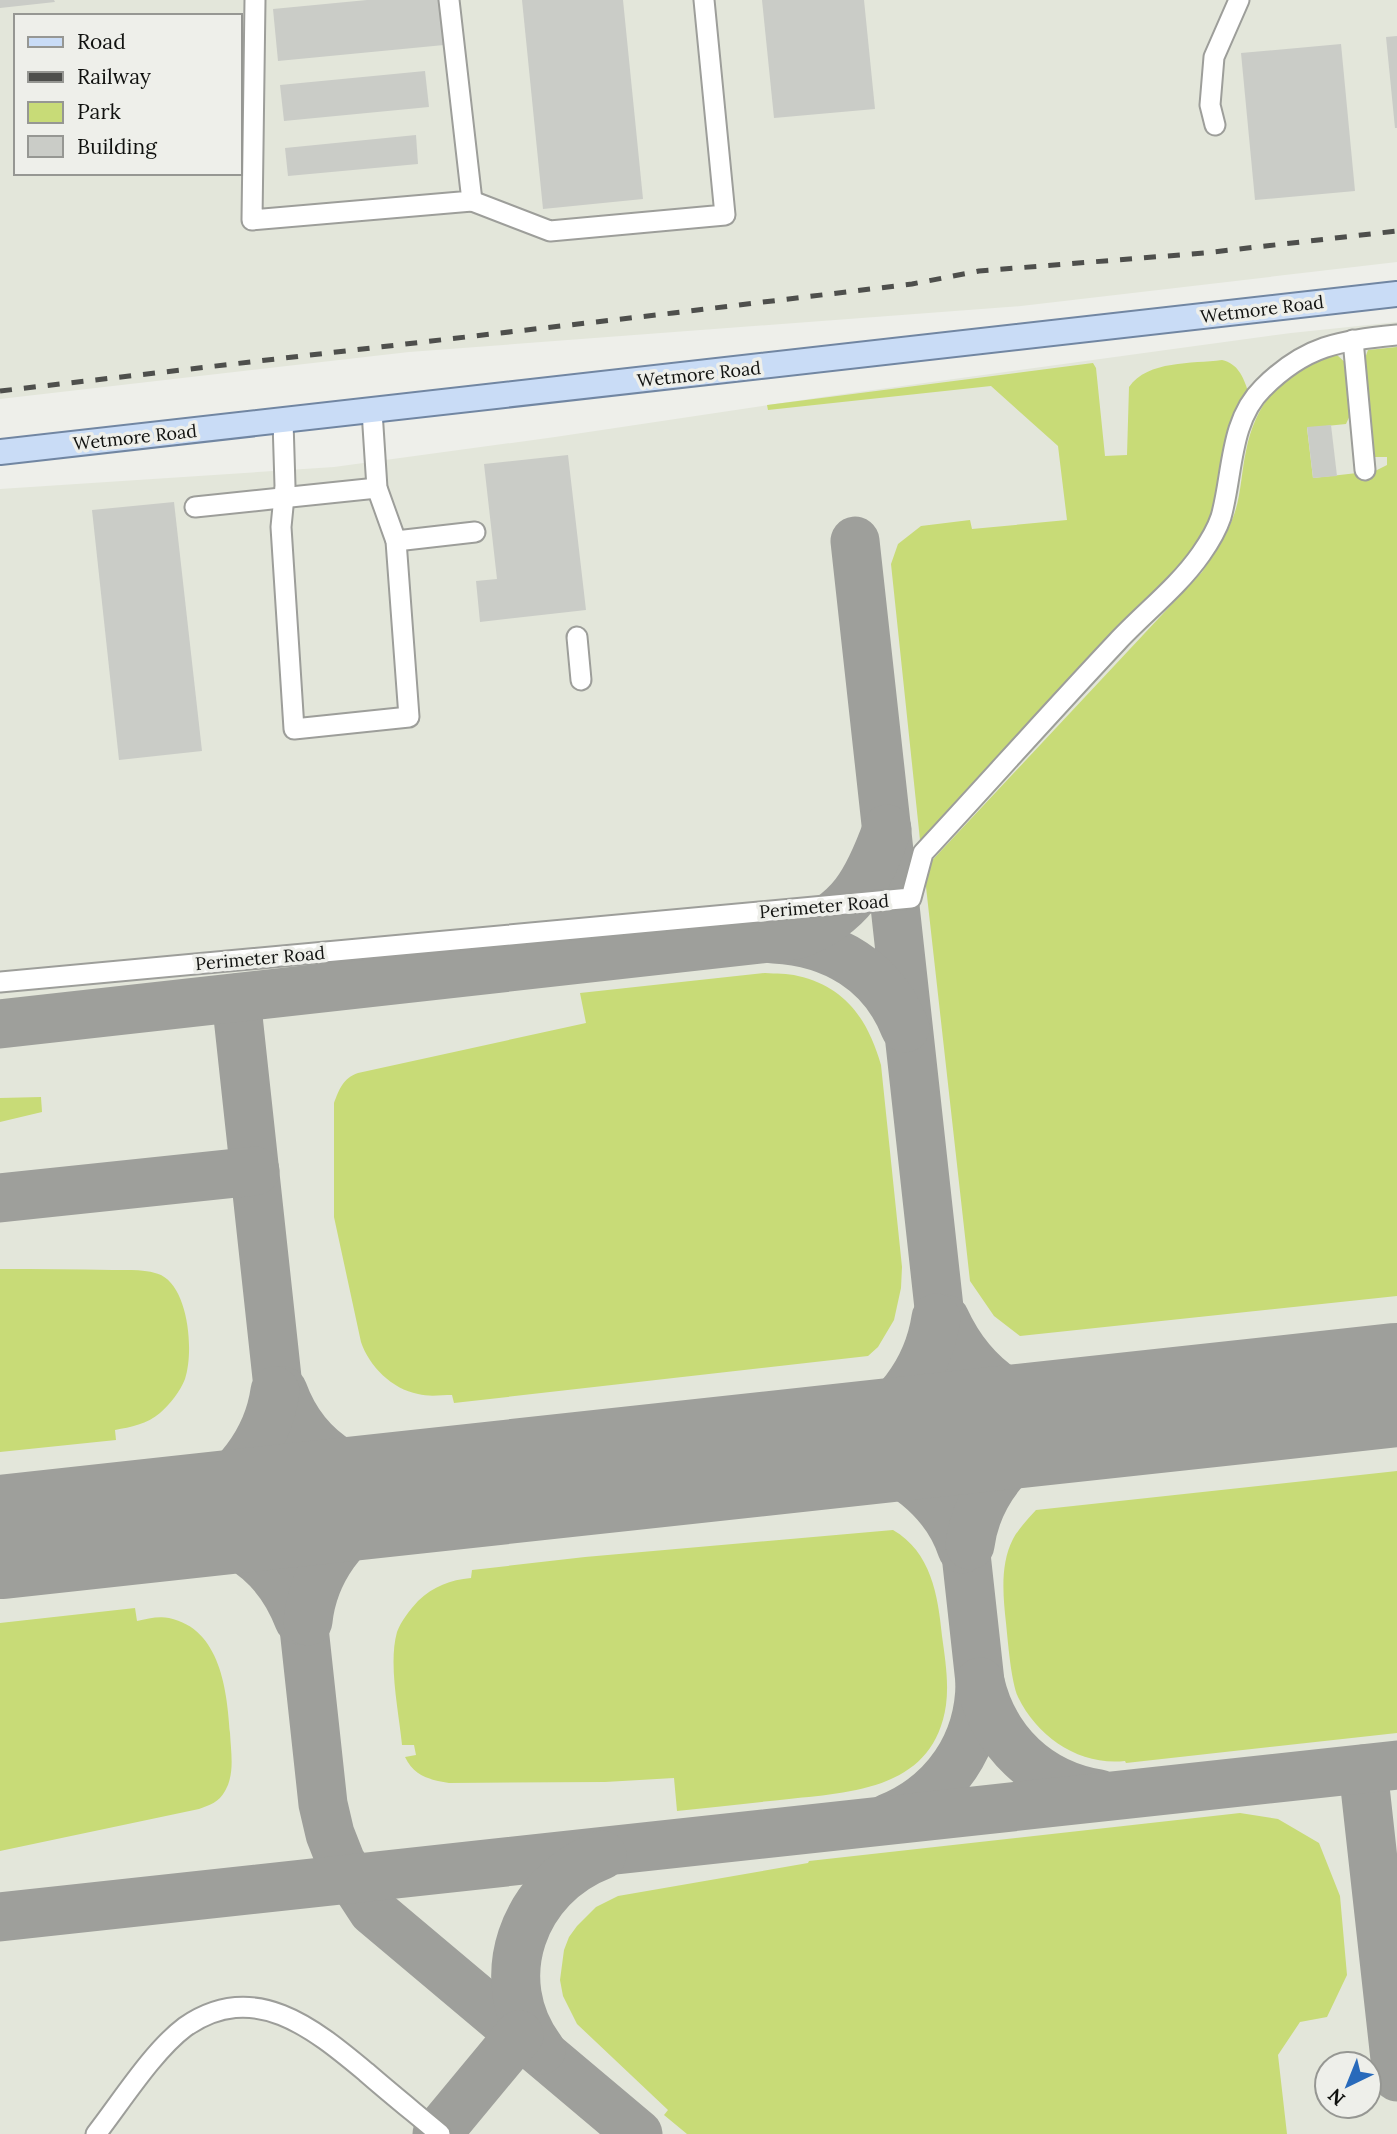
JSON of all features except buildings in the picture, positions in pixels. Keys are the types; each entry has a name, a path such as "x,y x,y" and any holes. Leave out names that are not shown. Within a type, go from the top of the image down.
{"main road":[{"name":"Wetmore Road","path":"0,452 1397,294"}],"lane":[{"path":"255,0 252,220 472,201 550,231 725,215 704,0"},
{"path":"449,0 472,201"},
{"path":"1215,125 1210,105 1214,57 1239,0"},
{"name":"Perimeter Road","path":"0,982 911,898 923,853 1117,642 1182,578 1202,553 1220,519 1236,441 1245,413 1260,390 1287,366 1317,349 1353,340 1397,335"},
{"path":"1353,340 1365,470"},
{"path":"283,421 284,499 281,527 294,729 409,716 396,541 377,488 372,411"},
{"path":"195,507 377,488"},
{"path":"396,541 475,532"},
{"path":"577,637 581,680"},
{"path":"96,2134 163,2048 184,2028 204,2016 237,2008 262,2008 291,2017 319,2034 440,2134"}],"shaded area":[{"path":"0,0 1397,0 1397,262 1021,306 409,352 0,399"},
{"path":"1397,322 1397,2134 0,2134 0,489 334,467 1291,333"}],"green space":[{"path":"1397,347 1397,1296 1020,1336 994,1316 970,1281 924,869 1202,572 1229,527 1239,495 1251,432 1257,416 1276,388 1303,368 1337,355 1348,365 1351,413 1346,424 1307,428 1313,478 1375,471 1387,465 1387,457 1375,457 1372,445 1364,361 1368,350"},
{"path":"1222,360 1239,371 1248,391 1205,534 1194,551 925,839 920,840 891,564 898,544 921,526 970,520 972,529 1067,520 1058,446 991,386 768,410 767,405 1093,363 1096,368 1105,456 1127,455 1129,387 1137,378 1171,365"},
{"path":"765,973 794,975 815,981 842,997 862,1020 881,1065 902,1267 901,1288 894,1320 878,1347 868,1356 454,1403 452,1395 426,1395 408,1391 383,1375 370,1360 361,1342 334,1217 334,1103 345,1081 358,1073 586,1023 580,993"},
{"path":"41,1097 42,1112 0,1122 0,1098"},
{"path":"0,1269 131,1270 161,1275 178,1293 189,1338 185,1379 174,1398 150,1420 115,1430 116,1440 0,1452"},
{"path":"1397,1471 1397,1733 1126,1763 1092,1759 1077,1754 1049,1737 1026,1712 1018,1697 1012,1672 1004,1580 1006,1559 1013,1539 1036,1510"},
{"path":"893,1530 916,1550 935,1590 947,1688 939,1733 926,1754 908,1769 888,1780 840,1793 677,1811 674,1778 605,1782 449,1783 423,1776 413,1769 405,1757 416,1755 414,1745 402,1745 394,1673 397,1632 409,1612 430,1591 456,1580 471,1578 472,1570 585,1557"},
{"path":"135,1608 137,1621 165,1617 186,1624 200,1635 218,1664 227,1699 232,1763 230,1778 223,1795 199,1809 0,1851 0,1623"},
{"path":"1240,1813 1278,1819 1319,1843 1340,1896 1347,1975 1327,2017 1300,2022 1278,2055 1287,2134 687,2134 664,2115 668,2110 577,2024 563,1996 560,1980 564,1950 569,1937 596,1907 618,1896 809,1861"}],"taxiway":[{"path":"855,541 980,1682 974,1726 955,1765 926,1796 888,1818"},
{"path":"0,1024 796,935 831,917 855,894 872,865 887,829"},
{"path":"774,939 816,946 853,963 884,990 905,1028"},
{"path":"236,998 323,1804 330,1834 341,1862 373,1911 638,2134"},
{"path":"0,1198 255,1171"},
{"path":"806,1446 843,1437 861,1428 893,1405 917,1374 932,1338 936,1318"},
{"path":"945,1319 971,1360 1006,1392 1049,1410 1098,1413"},
{"path":"147,1521 189,1506 234,1474 257,1444 265,1427 275,1391"},
{"path":"283,1391 294,1415 308,1435 344,1464 387,1481 436,1487"},
{"path":"970,1545 974,1525 990,1489 1015,1459 1047,1437 1073,1426 1135,1413"},
{"path":"798,1450 866,1458 901,1474 932,1499 955,1531 962,1549"},
{"path":"308,1621 311,1603 324,1569 345,1539 358,1526 389,1506 452,1488"},
{"path":"147,1521 196,1529 239,1546 274,1576 288,1596 299,1620"},
{"path":"980,1682 996,1723 1022,1757 1057,1781 1099,1794"},
{"path":"0,1917 1397,1765"},
{"path":"1363,1769 1397,2077"},
{"path":"541,2050 525,2023 517,1994 516,1965 522,1938 534,1911 552,1888 575,1869 602,1855"},
{"path":"437,2134 519,2035"}],"runway":[{"path":"0,1537 1397,1385"}],"railway":[{"path":"0,391 912,284 979,271 1204,253 1397,231"}]}
